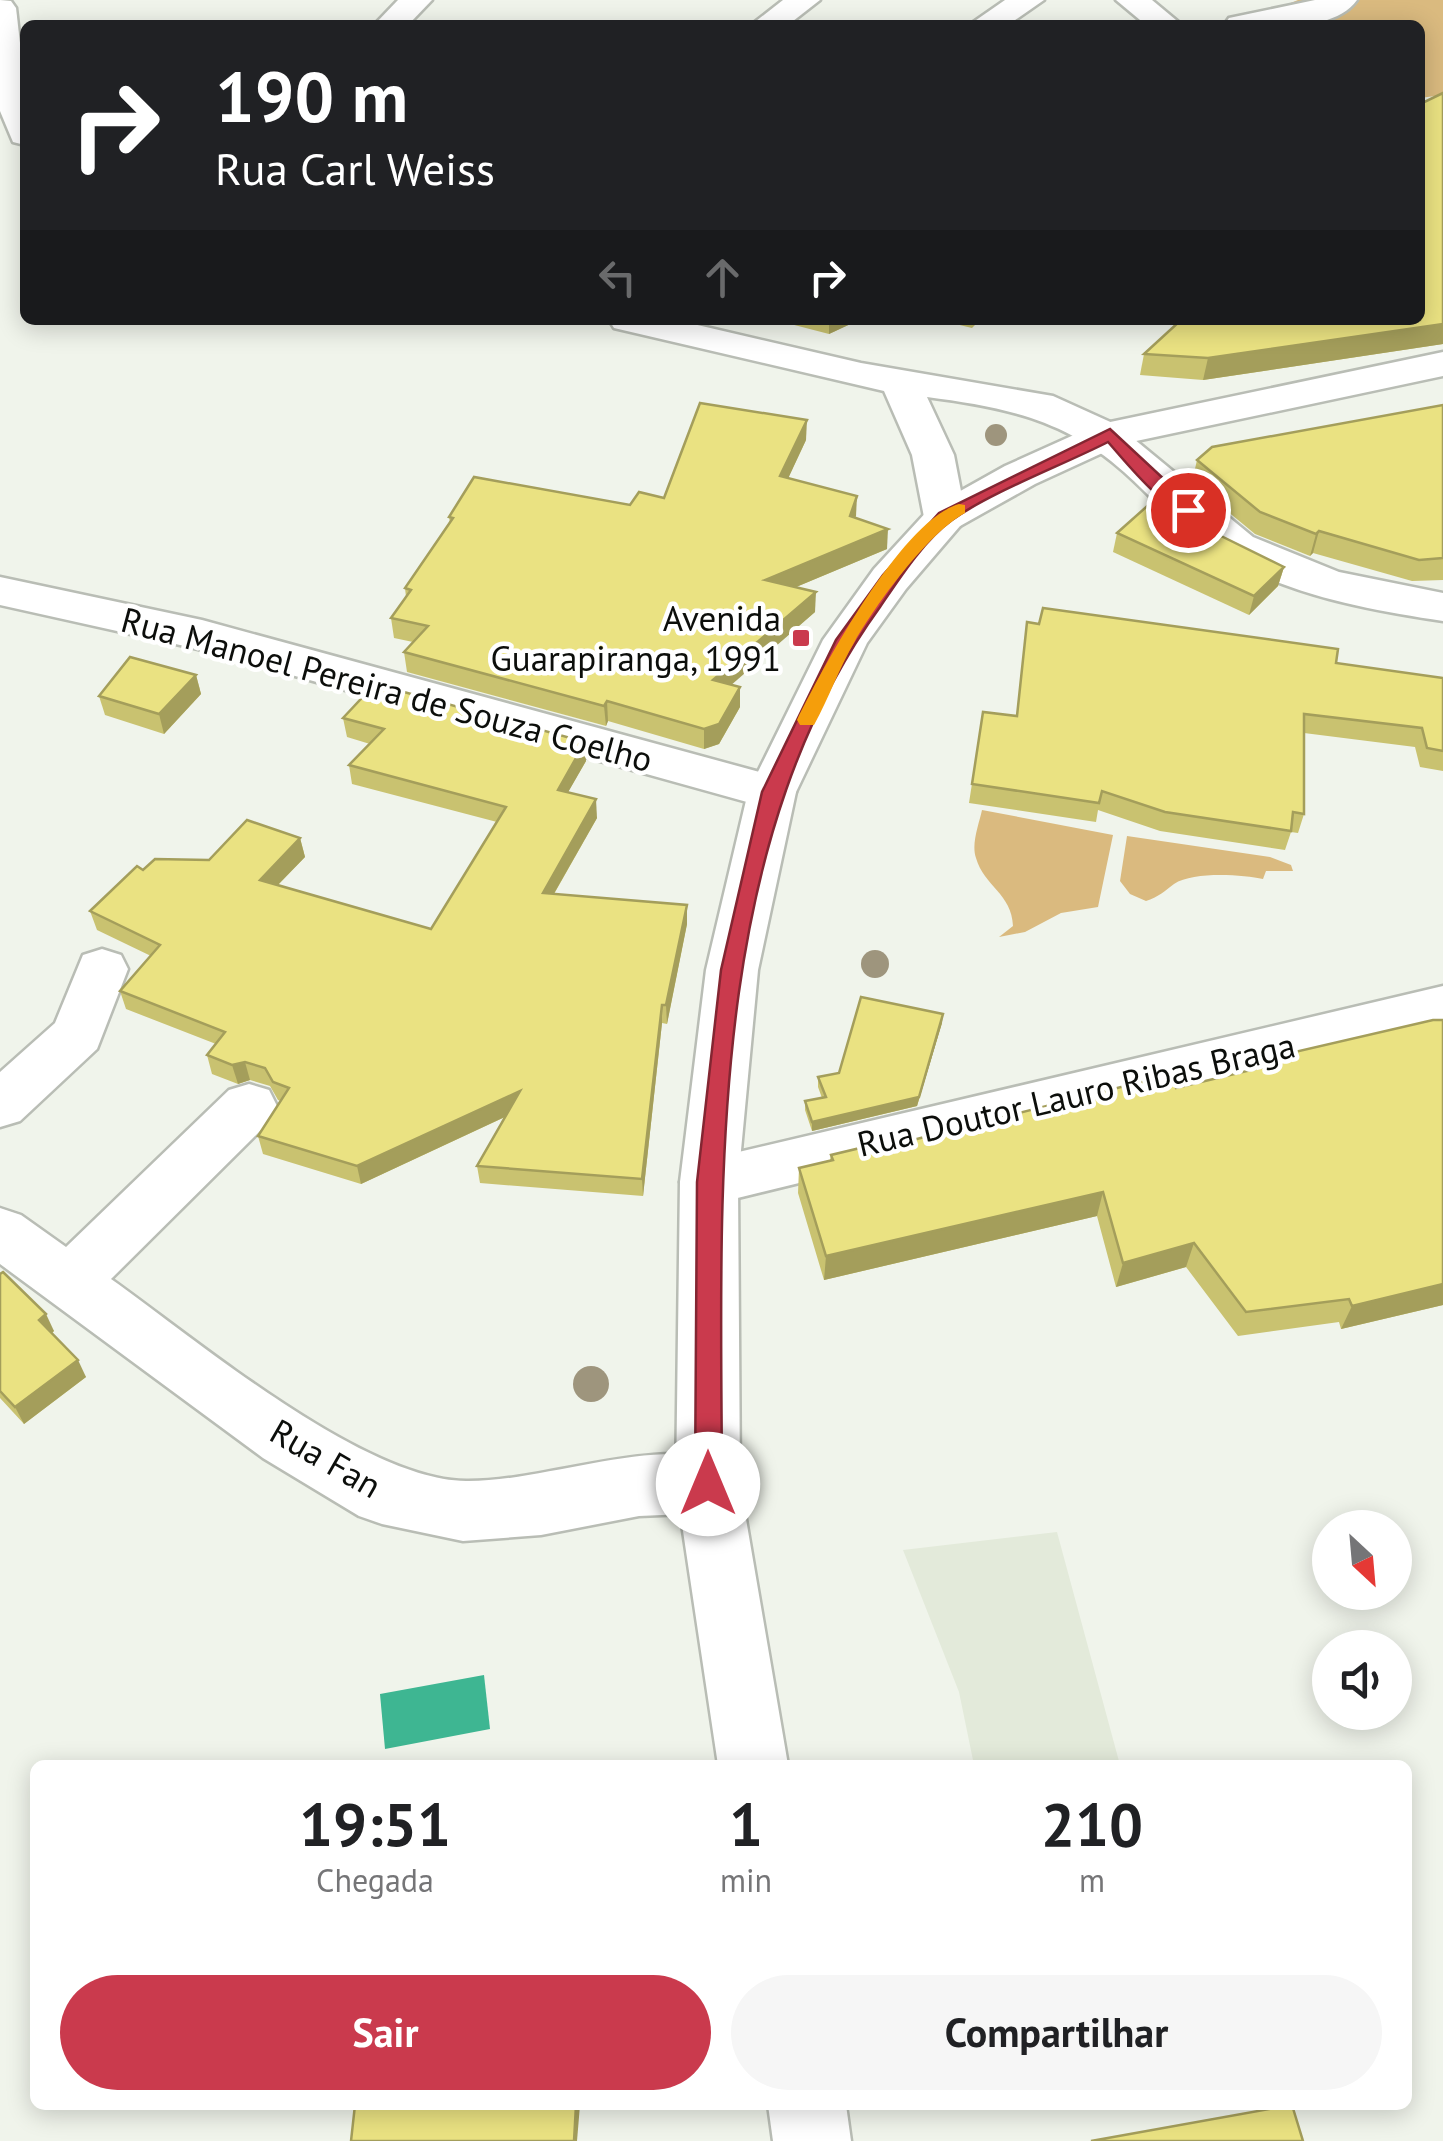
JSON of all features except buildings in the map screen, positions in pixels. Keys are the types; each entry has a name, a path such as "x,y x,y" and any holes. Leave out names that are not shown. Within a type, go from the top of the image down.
{"street":[{"path":"395,20 416,0"},
{"path":"994,20 1028,0"},
{"path":"1132,0 1159,20"},
{"path":"1272,20 1311,14 1341,0"},
{"path":"0,8 4,74 20,120"},
{"path":"649,325 839,370 1031,403 1110,434 1158,486 1218,535 1300,574 1378,598 1443,607"},
{"path":"744,325 839,370"},
{"path":"752,1760 708,1484 709,1182 732,970 772,792 846,640 890,580 945,517 1110,434 1443,364"},
{"path":"900,382 933,455 945,517"},
{"name":"Rua Manoel Pereira de Souza Coelho","path":"0,591 202,635 772,792"},
{"path":"0,1105 78,1034 102,969"},
{"name":"Rua Doutor Lauro Ribas Braga","path":"709,1182 1443,1006"},
{"path":"69,1282 248,1106"},
{"name":"Rua Fan","path":"0,1232 285,1438 382,1495 464,1511 542,1505 640,1487 708,1484"},
{"path":"808,2110 812,2141"}],"shaded area":[{"path":"1298,0 1443,0 1443,95 1425,97 1425,20 1271,20 1281,7"},
{"path":"982,810 1113,835 1098,907 1061,913 1025,932 999,937 1013,926 1008,906 976,858 975,840"},
{"path":"1127,836 1270,857 1291,865 1293,871 1266,871 1263,879 1231,875 1194,877 1146,901 1130,894 1120,881"},
{"path":"1057,1532 1119,1760 973,1760 959,1692 903,1550"},
{"path":"484,1675 490,1729 385,1749 380,1694"}],"slow traffic":[{"path":"807,720 846,640 890,580 945,517 959,509"}],"place":[{"name":"Avenida Guarapiranga, 1991","path":"801,638"}],"route":[{"path":"708,1484 709,1182 732,970 772,792 846,640 890,580 945,517 1110,434 1158,486 1188,510"}]}
